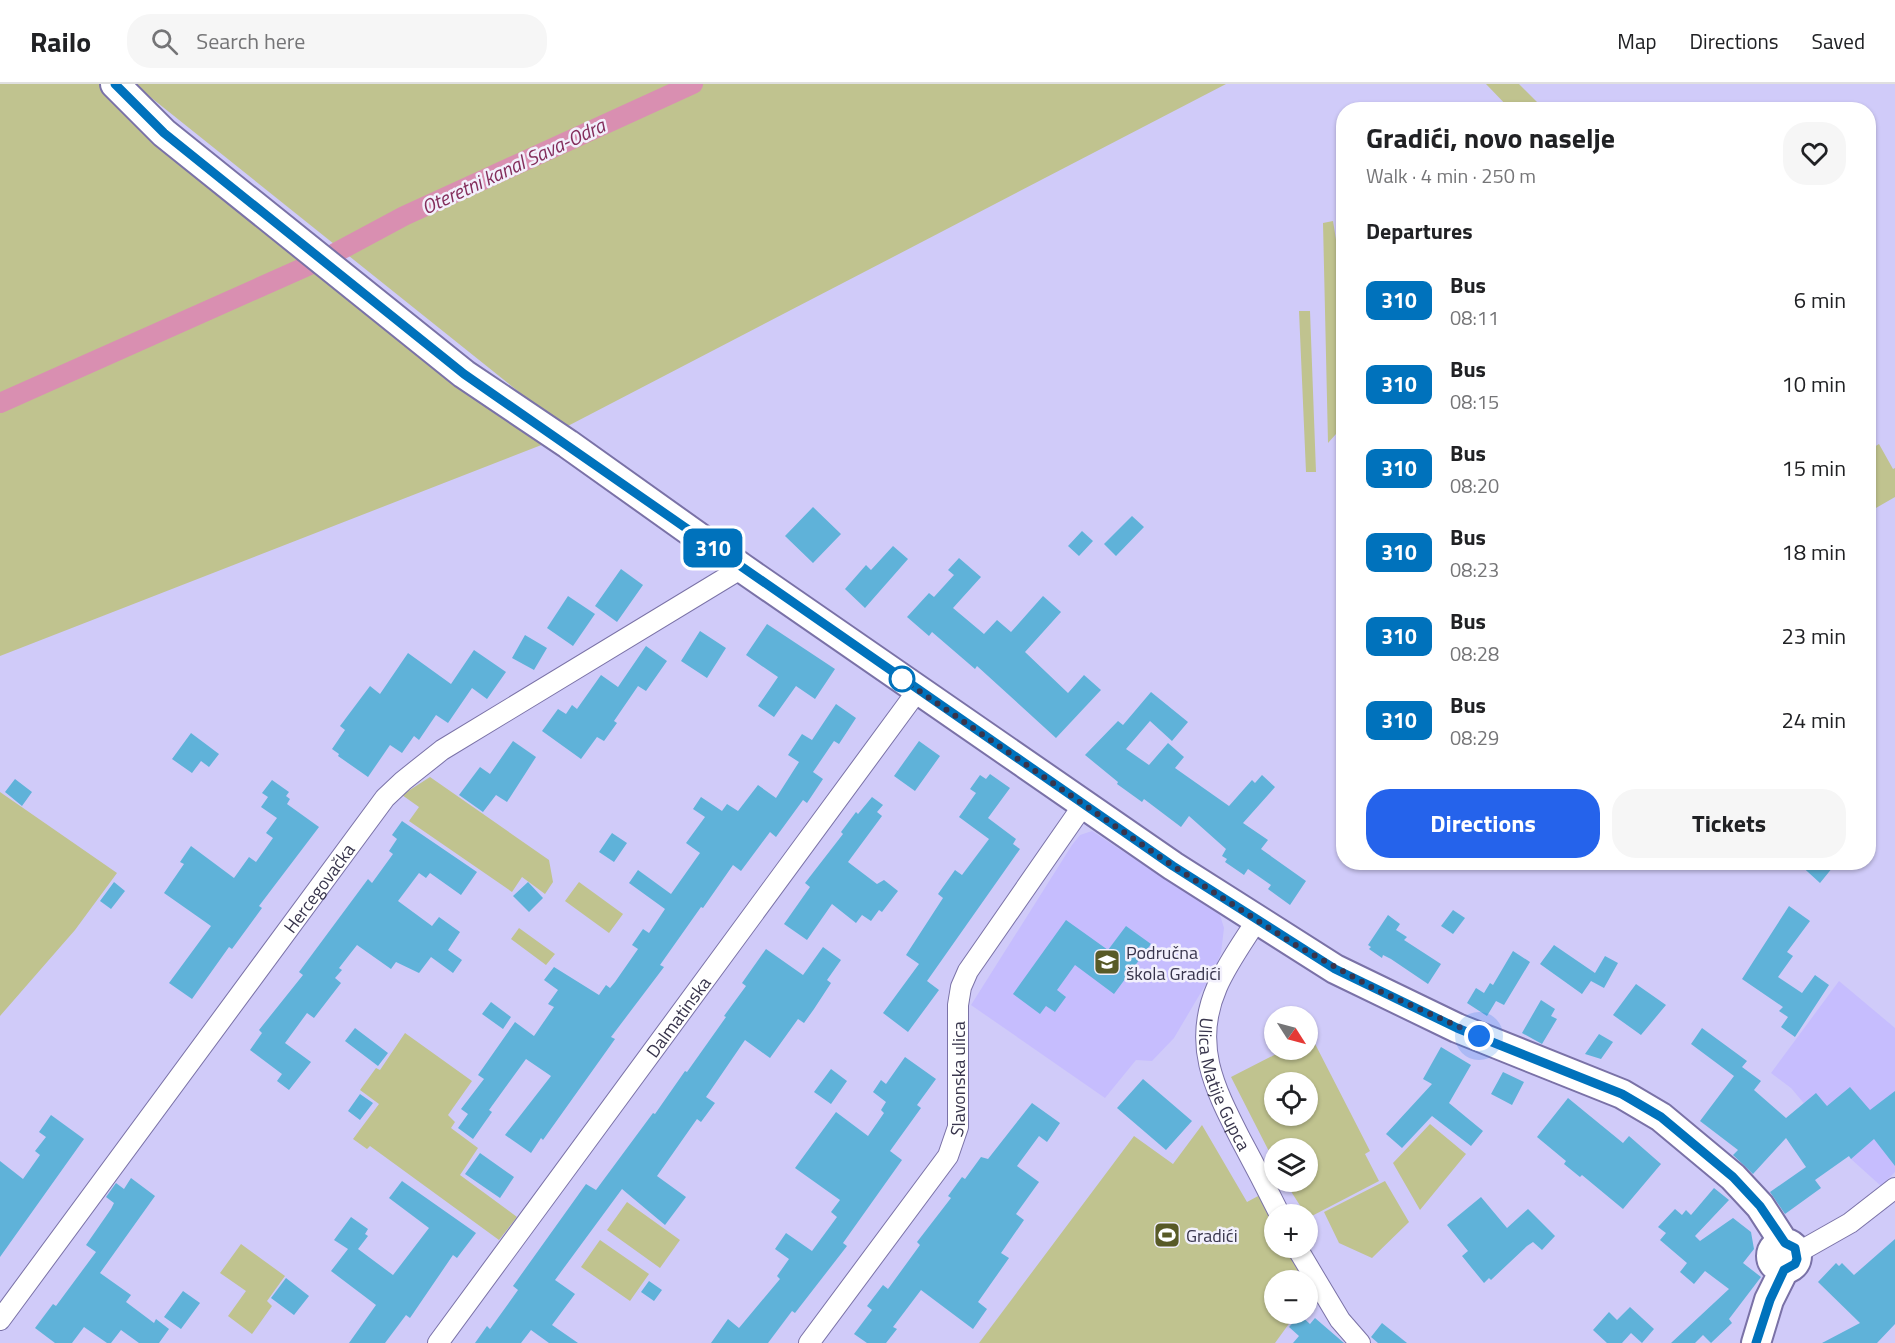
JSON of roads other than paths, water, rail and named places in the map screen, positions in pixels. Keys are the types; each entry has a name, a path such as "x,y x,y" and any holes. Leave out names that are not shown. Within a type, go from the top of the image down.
{"street":[{"path":"115,84 164,133 454,366 918,690 1257,920 1335,969 1385,994 1457,1028 1591,1080 1640,1104 1682,1132 1733,1177 1760,1206 1789,1255"},
{"name":"Hercegovačka","path":"0,1320 385,798 442,750 742,568"},
{"name":"Dalmatinska","path":"438,1343 918,690"},
{"name":"Slavonska ulica","path":"809,1343 948,1156 958,1127 958,1005 961,987 982,948 1084,804"},
{"name":"Ulica Matije Gupca","path":"1257,920 1217,987 1206,1027 1206,1052 1210,1074 1219,1096 1274,1204"},
{"path":"1756,1343 1770,1300 1789,1255 1850,1223 1895,1188"},
{"path":"1303,1258 1340,1320 1359,1343"}],"waterway":[{"name":"Oteretni kanal Sava-Odra","path":"335,253 404,216 693,84"},
{"name":"Oteretni kanal Sava-Odra","path":"0,403 314,263"}],"place":[{"name":"Područna škola Gradići","path":"1107,962"},
{"name":"Gradići","path":"1167,1235"}]}
